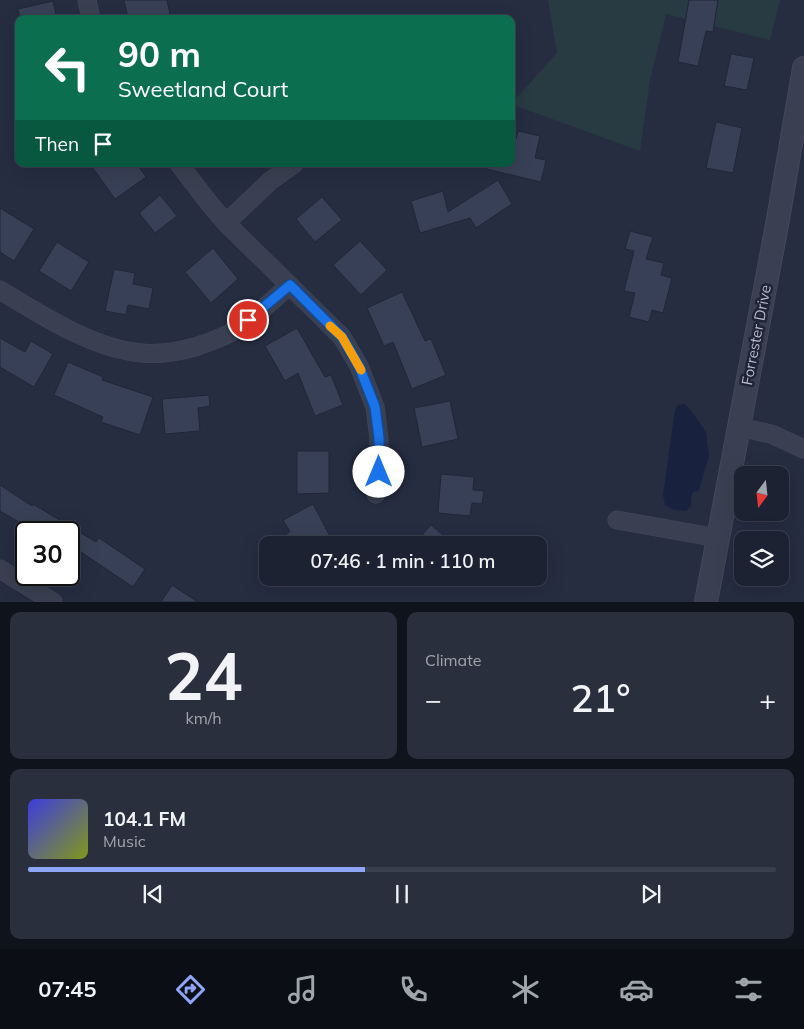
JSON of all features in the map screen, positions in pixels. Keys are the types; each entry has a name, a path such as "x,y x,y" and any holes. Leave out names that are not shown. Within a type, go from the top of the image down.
{"street":[{"path":"87,0 90,15"},
{"name":"Forrester Drive","path":"706,602 778,225 804,68"},
{"path":"181,167 226,223 342,337 359,366 375,407 379,438 379,472 376,494"},
{"path":"226,223 270,181 290,167"},
{"path":"0,290 36,312 88,339 115,348 141,353 167,353 211,342 231,332 290,285"},
{"path":"739,427 770,434 804,449"},
{"path":"617,520 718,538"},
{"path":"0,569 53,602"}],"shaded area":[{"path":"548,0 780,0 770,40 666,14 650,80 640,151 515,105 515,100 557,53"}],"water":[{"path":"685,404 706,432 709,456 699,490 692,493 691,506 686,511 674,510 665,505 663,495 675,410 678,405"}],"building":[{"path":"124,0 167,0 170,15 127,15"},
{"path":"689,0 718,0 713,32 706,31 698,66 678,62"},
{"path":"53,1 56,15 19,15 18,9"},
{"path":"731,54 754,58 747,90 724,86"},
{"path":"716,122 742,128 733,173 706,168"},
{"path":"518,131 540,136 535,158 546,160 541,182 486,169 486,167 515,167 515,142"},
{"path":"92,167 139,167 146,177 115,199"},
{"path":"498,180 512,204 476,228 470,218 420,233 411,201 443,191 448,212"},
{"path":"160,195 177,216 155,233 139,213"},
{"path":"322,197 342,220 315,242 296,219"},
{"path":"0,208 34,229 14,261 0,252"},
{"path":"630,231 653,237 646,259 664,263 661,275 672,278 663,313 652,310 649,322 629,317 635,293 624,291 634,251 625,249"},
{"path":"360,241 387,270 361,295 333,265"},
{"path":"57,242 89,262 71,291 39,271"},
{"path":"213,248 238,279 211,303 185,272"},
{"path":"114,269 135,273 133,284 153,288 149,309 128,305 126,315 105,311"},
{"path":"402,292 425,341 431,339 446,375 412,389 393,342 384,346 367,308"},
{"path":"297,328 325,377 331,375 343,405 315,416 298,373 285,381 265,346"},
{"path":"0,338 25,352 31,341 53,354 34,387 0,367"},
{"path":"68,362 103,377 102,380 153,397 140,435 101,422 103,417 54,395"},
{"path":"209,395 210,406 198,408 200,431 165,434 162,399"},
{"path":"450,401 458,439 422,447 414,408"},
{"path":"297,451 329,451 329,493 297,494"},
{"path":"441,474 474,477 473,490 484,491 482,504 472,503 470,516 438,513"},
{"path":"0,485 32,506 33,504 61,521 17,521 0,511"},
{"path":"313,504 330,536 282,536 290,532 283,520"},
{"path":"431,525 444,536 421,536"},
{"path":"80,532 96,542 99,538 145,569 133,587 80,551"},
{"path":"172,585 198,602 161,602"}],"slow traffic":[{"path":"330,326 342,337 361,370"}],"route":[{"path":"248,320 290,285 342,337 359,366 375,407 379,438 379,472"}]}
